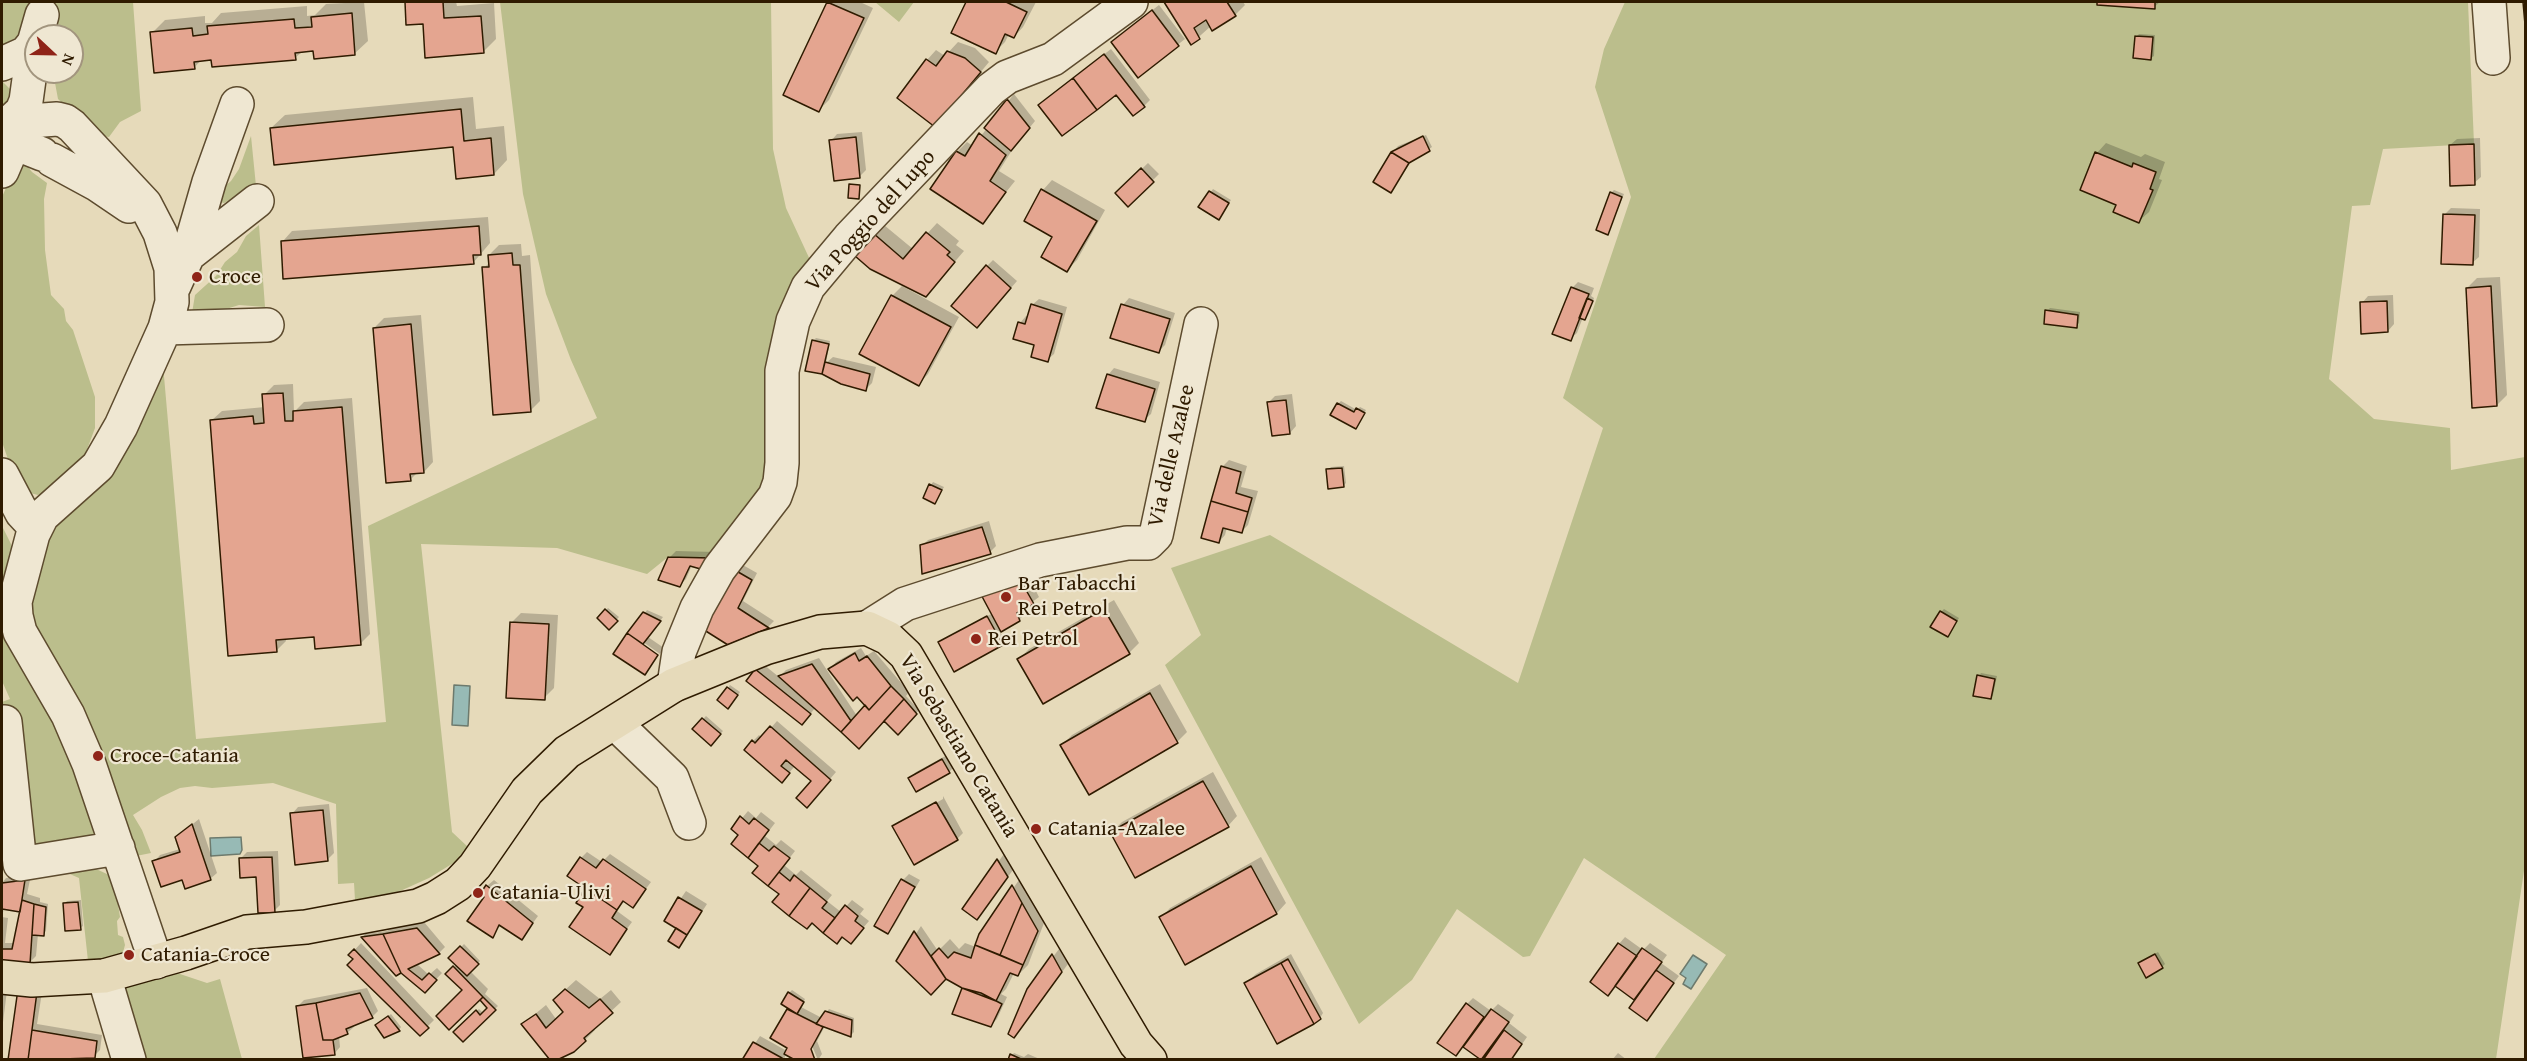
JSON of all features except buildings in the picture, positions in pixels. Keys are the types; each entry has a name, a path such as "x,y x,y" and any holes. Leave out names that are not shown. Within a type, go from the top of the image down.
{"main road":[{"path":"2,977 32,980 104,976 156,962 247,932 306,927 418,906 458,884 476,866 527,791 548,768 567,752 674,686 765,648 820,632 867,628"},
{"name":"Via Sebastiano Catania","path":"867,628 888,638 906,655 1136,1044 1150,1059"}],"street":[{"name":"Via Poggio del Lupo","path":"674,686 679,652 697,609 729,554 764,511 778,489 782,463 782,371 793,321 808,287 849,238 991,89 1007,77 1053,59 1131,2"},
{"path":"2489,2 2493,58"},
{"path":"2,65 98,185 156,227 166,249 174,286"},
{"path":"156,962 89,764 68,715 20,632 15,616 15,602 22,570 42,516 98,466 110,448 165,328 174,286 188,255 209,182 237,104"},
{"path":"188,255 257,201"},
{"name":"Via delle Azalee","path":"867,628 905,604 1040,560 1127,543 1148,543 1156,535 1201,324"},
{"path":"165,328 267,325"},
{"path":"2,475 22,513 36,528"},
{"path":"5,722 20,864 118,848"},
{"path":"615,723 672,778 689,823"},
{"path":"104,976 129,1059"}],"green space":[{"path":"2,2 34,2 29,24 24,24 24,34 2,50"},
{"path":"51,2 133,2 141,111 120,122 109,137 96,135 58,99 55,84 84,84 84,24 52,24"},
{"path":"500,2 771,2 773,149 786,208 811,262 775,325 767,388 766,485 711,558 668,557 647,574 557,548 421,544 452,832 468,847 455,862 429,878 398,892 355,900 354,883 338,884 336,804 273,783 212,788 195,786 180,788 161,797 133,815 151,853 136,856 27,624 50,527 95,492 106,480 163,365 196,739 386,722 368,526 597,418 571,360 546,294 523,194"},
{"path":"875,2 914,2 899,22"},
{"path":"1625,2 2468,2 2474,144 2383,149 2370,205 2352,206 2329,379 2374,419 2450,428 2451,470 2525,457 2525,864 2496,1059 1654,1059 1726,955 1584,858 1530,956 1523,957 1457,909 1412,980 1359,1024 1165,665 1201,635 1171,568 1270,535 1518,683 1603,428 1563,398 1631,197 1595,87 1604,49"},
{"path":"2,81 14,93 2,115"},
{"path":"251,136 256,186 224,203 216,201 239,169"},
{"path":"24,162 32,172 47,183 44,199 45,250 51,295 64,309 66,321 73,330 95,397 95,428 85,455 45,492 38,495 26,492 9,462 2,442 2,197 12,174"},
{"path":"259,225 265,307 239,305 223,310 192,313 195,295 216,276 225,262 237,252 246,236"},
{"path":"2,526 11,544 37,682 104,837 34,853 2,714 2,702 10,699 2,681"},
{"path":"85,864 107,874 114,880 120,917 117,921 118,935 123,937 125,945 122,956 88,961 79,878 56,868"},
{"path":"171,971 207,983 220,979 242,1059 139,1059 122,984"}],"water":[{"path":"454,685 470,686 468,726 452,725"},
{"path":"241,837 240,854 211,856 210,838"},
{"path":"1693,955 1707,964 1691,989 1683,984 1686,978 1680,974"}],"place":[{"name":"Croce","path":"197,277"},
{"name":"Bar Tabacchi Rei Petrol","path":"1006,597"},
{"name":"Rei Petrol","path":"976,639"},
{"name":"Croce-Catania","path":"98,756"},
{"name":"Catania-Azalee","path":"1036,829"},
{"name":"Catania-Ulivi","path":"478,893"},
{"name":"Catania-Croce","path":"129,955"}]}
